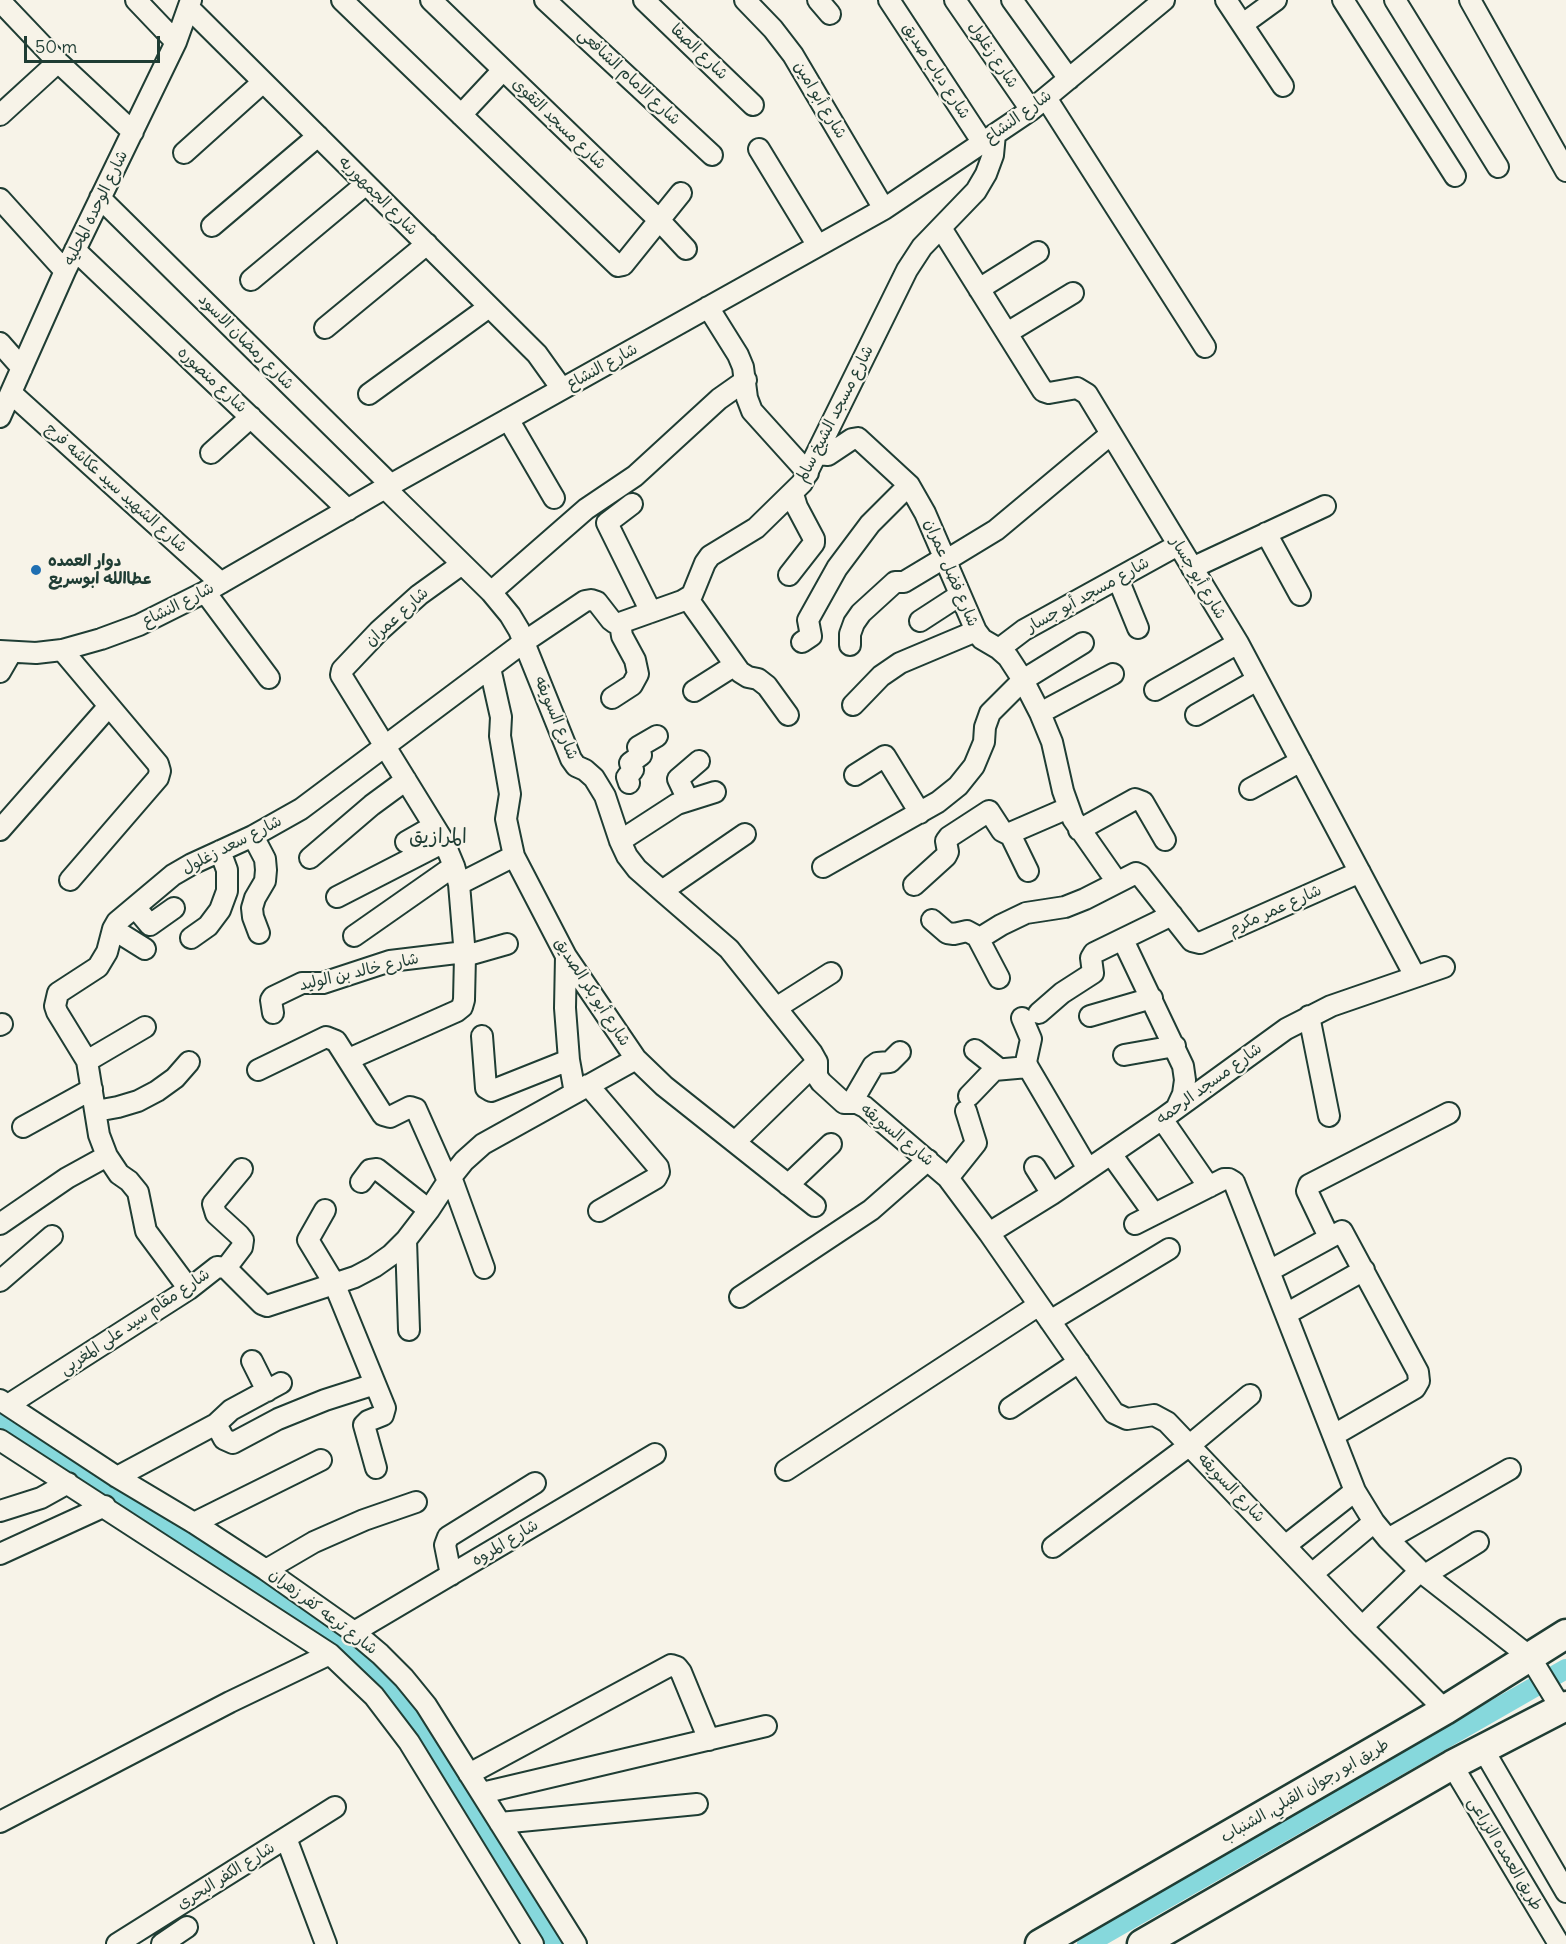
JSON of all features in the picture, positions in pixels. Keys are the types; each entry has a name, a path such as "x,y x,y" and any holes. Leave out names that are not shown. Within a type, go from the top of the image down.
{"street":[{"path":"0,0 58,62 133,132"},
{"path":"135,0 176,42"},
{"path":"342,0 618,266 623,265 681,193"},
{"name":"شارع مسجد التقوى","path":"431,0 659,220 686,249"},
{"name":"شارع الامام الشافعى","path":"545,0 712,155"},
{"name":"شارع الصفا","path":"644,0 753,105"},
{"name":"شارع أبو امين","path":"745,0 773,29 793,55 884,209"},
{"name":"شارع دياب صديق","path":"889,0 989,138"},
{"name":"شارع زغلول","path":"955,0 1038,104 1205,347"},
{"path":"1012,0 1069,79"},
{"path":"1226,0 1283,86"},
{"path":"1243,24 1276,0"},
{"path":"1343,0 1455,176"},
{"path":"1395,0 1498,167"},
{"path":"1470,0 1566,171"},
{"name":"شارع النشاع","path":"5,652 36,653 62,650 101,639 139,625 213,588 561,389 884,209 1038,104 1158,2"},
{"name":"شارع الوحده المحليه","path":"3,408 65,271 176,42 190,4"},
{"name":"شارع الجمهوريه","path":"190,4 263,82 537,354 561,389"},
{"path":"0,115 58,62"},
{"path":"460,115 503,70"},
{"path":"184,153 263,82"},
{"path":"212,226 318,136"},
{"name":"شارع مسجد الشيخ سالم","path":"688,599 696,590 705,563 710,556 756,528 802,483 907,270 922,248 976,192 986,174 993,154 989,138"},
{"path":"759,149 818,246"},
{"path":"251,280 366,184"},
{"name":"شارع رمضان الاسود","path":"100,198 388,487"},
{"path":"0,199 65,271"},
{"name":"شارع أبو جسار","path":"941,228 1043,391 1049,393 1077,388 1084,391 1238,643 1415,976"},
{"path":"325,328 427,244"},
{"name":"شارع منصوره","path":"75,250 348,510"},
{"path":"979,289 1038,252"},
{"path":"1007,333 1073,293"},
{"path":"369,394 489,307"},
{"path":"708,307 738,355 752,411 807,473"},
{"path":"0,343 22,368"},
{"path":"491,592 571,521 642,470 719,399 746,380"},
{"name":"شارع الشهيد سيد عكاشه فرج","path":"3,408 213,588 269,678"},
{"path":"211,453 251,417"},
{"path":"508,419 554,498"},
{"path":"849,645 854,623 896,582 904,582 996,530 1111,434"},
{"name":"شارع فضل عمران","path":"817,454 828,455 852,439 858,438 909,485 918,499 976,631 982,639 999,649 1023,680 1052,742 1068,808 1079,830 1117,882"},
{"path":"802,642 811,636 808,620 837,568 870,524 909,485"},
{"name":"شارع السويقه","path":"388,487 491,592 510,615 524,642 571,759 576,766 594,778 605,795 627,856 662,891 729,949 812,1053 817,1062 817,1076 820,1082 840,1101 852,1102 865,1107 948,1178 1114,1413 1127,1419 1147,1415 1161,1418 1190,1445 1362,1627 1445,1710"},
{"path":"789,575 814,543 793,494"},
{"path":"632,504 607,523 651,612"},
{"path":"1192,568 1325,506"},
{"path":"1266,533 1300,595"},
{"name":"شارع مسجد أبو جسار","path":"999,649 1024,630 1178,545"},
{"name":"شارع عمران","path":"384,746 341,678 342,670 379,631 419,595 462,564"},
{"path":"1118,579 1138,628"},
{"path":"920,621 960,595"},
{"path":"524,642 588,600 597,602 611,620 620,623 688,599 743,675 758,679 767,686 788,716"},
{"path":"612,698 632,685 638,674 635,660 622,636 620,623"},
{"path":"853,705 881,676 900,663 976,631"},
{"name":"شارع سعد زغلول","path":"189,1289 146,1231 138,1192 119,1174 107,1156 99,1135 87,1061 57,1012 56,999 63,988 98,967 107,952 117,922 173,875 253,836 301,809 524,642"},
{"path":"823,867 920,813 958,786 974,766 984,742 985,727 990,712 1023,680 1083,643"},
{"path":"1155,690 1238,643"},
{"path":"62,650 158,765 159,775 70,880"},
{"path":"0,672 5,652"},
{"path":"694,691 735,665"},
{"name":"شارع أبو بكر الصديق","path":"490,668 501,717 500,736 510,794 506,819 514,856 566,956 636,1059 664,1086 815,1206"},
{"path":"1040,713 1113,674"},
{"path":"1196,715 1257,680"},
{"path":"0,830 109,706"},
{"path":"629,783 627,777 633,770 630,763 641,755 638,747 657,736"},
{"path":"349,1059 457,1011 462,1007 464,1000 465,954 457,875 439,834 384,746"},
{"path":"855,775 885,756 920,813"},
{"path":"688,800 678,778 699,761"},
{"path":"1250,789 1300,761"},
{"path":"605,795 650,772"},
{"path":"310,858 372,805 406,780"},
{"path":"620,840 677,804 715,792"},
{"path":"1079,830 1135,799 1143,802 1165,840"},
{"path":"914,885 946,856 948,852 946,842 949,837 989,811 1004,832 1010,834 1068,808"},
{"path":"406,842 439,834"},
{"path":"337,897 439,834"},
{"path":"662,891 745,834"},
{"path":"1010,834 1028,871"},
{"path":"253,836 265,859 266,870 265,880 252,908 259,933"},
{"path":"191,938 208,926 220,910 227,891 226,870 220,851"},
{"path":"354,936 457,875 514,856"},
{"name":"شارع عمر مكرم","path":"1172,915 1194,943 1200,943 1360,872"},
{"path":"978,938 1026,913 1065,907 1131,874 1138,873 1172,915 1094,953 1091,958 1093,973 1067,988 1030,1015 1031,1039 1026,1062 1088,1169"},
{"path":"135,907 150,925 174,908"},
{"path":"932,920 947,933 967,931 978,938 999,978"},
{"path":"113,929 145,949"},
{"path":"1123,940 1183,1066 1185,1080 1183,1094 1170,1113 1209,1186"},
{"path":"465,954 507,944"},
{"name":"شارع خالد بن الوليد","path":"273,1013 271,1000 273,997 302,983 323,983 390,962 465,954"},
{"path":"566,956 565,1008 569,1060 581,1089 658,1167 659,1172 656,1178 599,1211"},
{"name":"شارع مسجد الرحمه","path":"989,1233 1111,1154 1265,1043 1309,1016 1331,1006 1444,967"},
{"path":"776,1008 831,973"},
{"path":"1090,1017 1152,998"},
{"path":"1309,1016 1329,1116"},
{"path":"87,1061 145,1027"},
{"path":"482,1036 486,1088 491,1092 569,1060"},
{"path":"258,1070 326,1037 331,1038 340,1044 383,1115 390,1117 410,1107 416,1109 449,1179 484,1268"},
{"path":"1124,1055 1175,1046"},
{"path":"975,1050 999,1069"},
{"path":"852,1102 873,1066 892,1060 900,1052"},
{"name":"شارع مقام سيد على المغربى","path":"4,1402 189,1289 214,1268 220,1266 226,1268 262,1304 267,1306 355,1277 374,1267 406,1240 449,1179 483,1144 636,1059"},
{"path":"96,1111 138,1101 157,1091 175,1078 189,1062"},
{"path":"735,1143 817,1062"},
{"path":"948,1178 976,1143 968,1103 990,1073 999,1069 1028,1067"},
{"path":"23,1127 92,1089"},
{"path":"1329,1238 1307,1191 1309,1185 1449,1113"},
{"path":"788,1185 831,1144"},
{"path":"1111,1154 1154,1214"},
{"path":"0,1224 67,1178 107,1156"},
{"path":"740,1297 848,1227 928,1160"},
{"path":"1035,1167 1052,1194"},
{"path":"226,1268 242,1247 243,1240 216,1214 213,1204 242,1169"},
{"path":"361,1182 369,1170 377,1169 429,1210"},
{"path":"1135,1224 1224,1179 1233,1182 1355,1491 1388,1539 1423,1573 1532,1661 1560,1703 1142,1944"},
{"path":"325,1210 308,1240 334,1283 385,1412 368,1421 364,1427 376,1468"},
{"path":"1269,1271 1340,1232 1344,1233 1418,1372 1419,1381 1415,1388 1334,1435"},
{"path":"0,1281 52,1236"},
{"path":"406,1240 410,1330"},
{"path":"786,1470 1045,1313 1170,1249"},
{"path":"1286,1314 1364,1270"},
{"path":"117,1477 216,1424 231,1410 274,1387 252,1361"},
{"path":"1010,1408 1079,1362"},
{"path":"216,1424 224,1439 233,1443 325,1400 375,1384"},
{"path":"1053,1547 1190,1445 1250,1395"},
{"name":"شارع ترعه كفر زهران","path":"4,1402 117,1477 194,1522 266,1570 354,1632 380,1654 419,1696 576,1944"},
{"name":"شارع ترعه كفر زهران","path":"0,1440 330,1654 374,1696 409,1742 533,1944"},
{"name":"شارع المروه","path":"354,1632 655,1454"},
{"path":"194,1522 321,1460"},
{"path":"1388,1539 1510,1469"},
{"path":"0,1511 41,1498 68,1483"},
{"path":"451,1575 445,1545 448,1537 535,1483"},
{"path":"1285,1546 1355,1491"},
{"path":"266,1570 314,1542 364,1520 416,1502"},
{"path":"0,1554 105,1506"},
{"path":"1312,1574 1374,1521"},
{"path":"1362,1627 1423,1573 1478,1542"},
{"name":"طريق ابو رجوان القبلي, الشنباب","path":"1040,1944 1532,1661 1566,1634"},
{"path":"0,1822 220,1707 330,1654"},
{"path":"469,1774 671,1665 677,1667 681,1672 709,1740"},
{"path":"482,1793 766,1726"},
{"name":"طريق العمده الزراعى","path":"1483,1749 1566,1892"},
{"name":"طريق العمده الزراعى","path":"1452,1764 1559,1944"},
{"path":"500,1823 698,1804"},
{"name":"شارع الكفر البحرى","path":"117,1944 335,1807"},
{"path":"286,1838 326,1944"},
{"path":"162,1944 187,1927"}],"waterway":[{"path":"0,1422 359,1656 426,1738 485,1825 556,1944"},
{"path":"1087,1944 1566,1669"}],"place":[{"name":"دوار العمده عطاالله ابوسريع","path":"36,570"}],"district":[{"name":"المرازيق","path":"438,837"}]}
